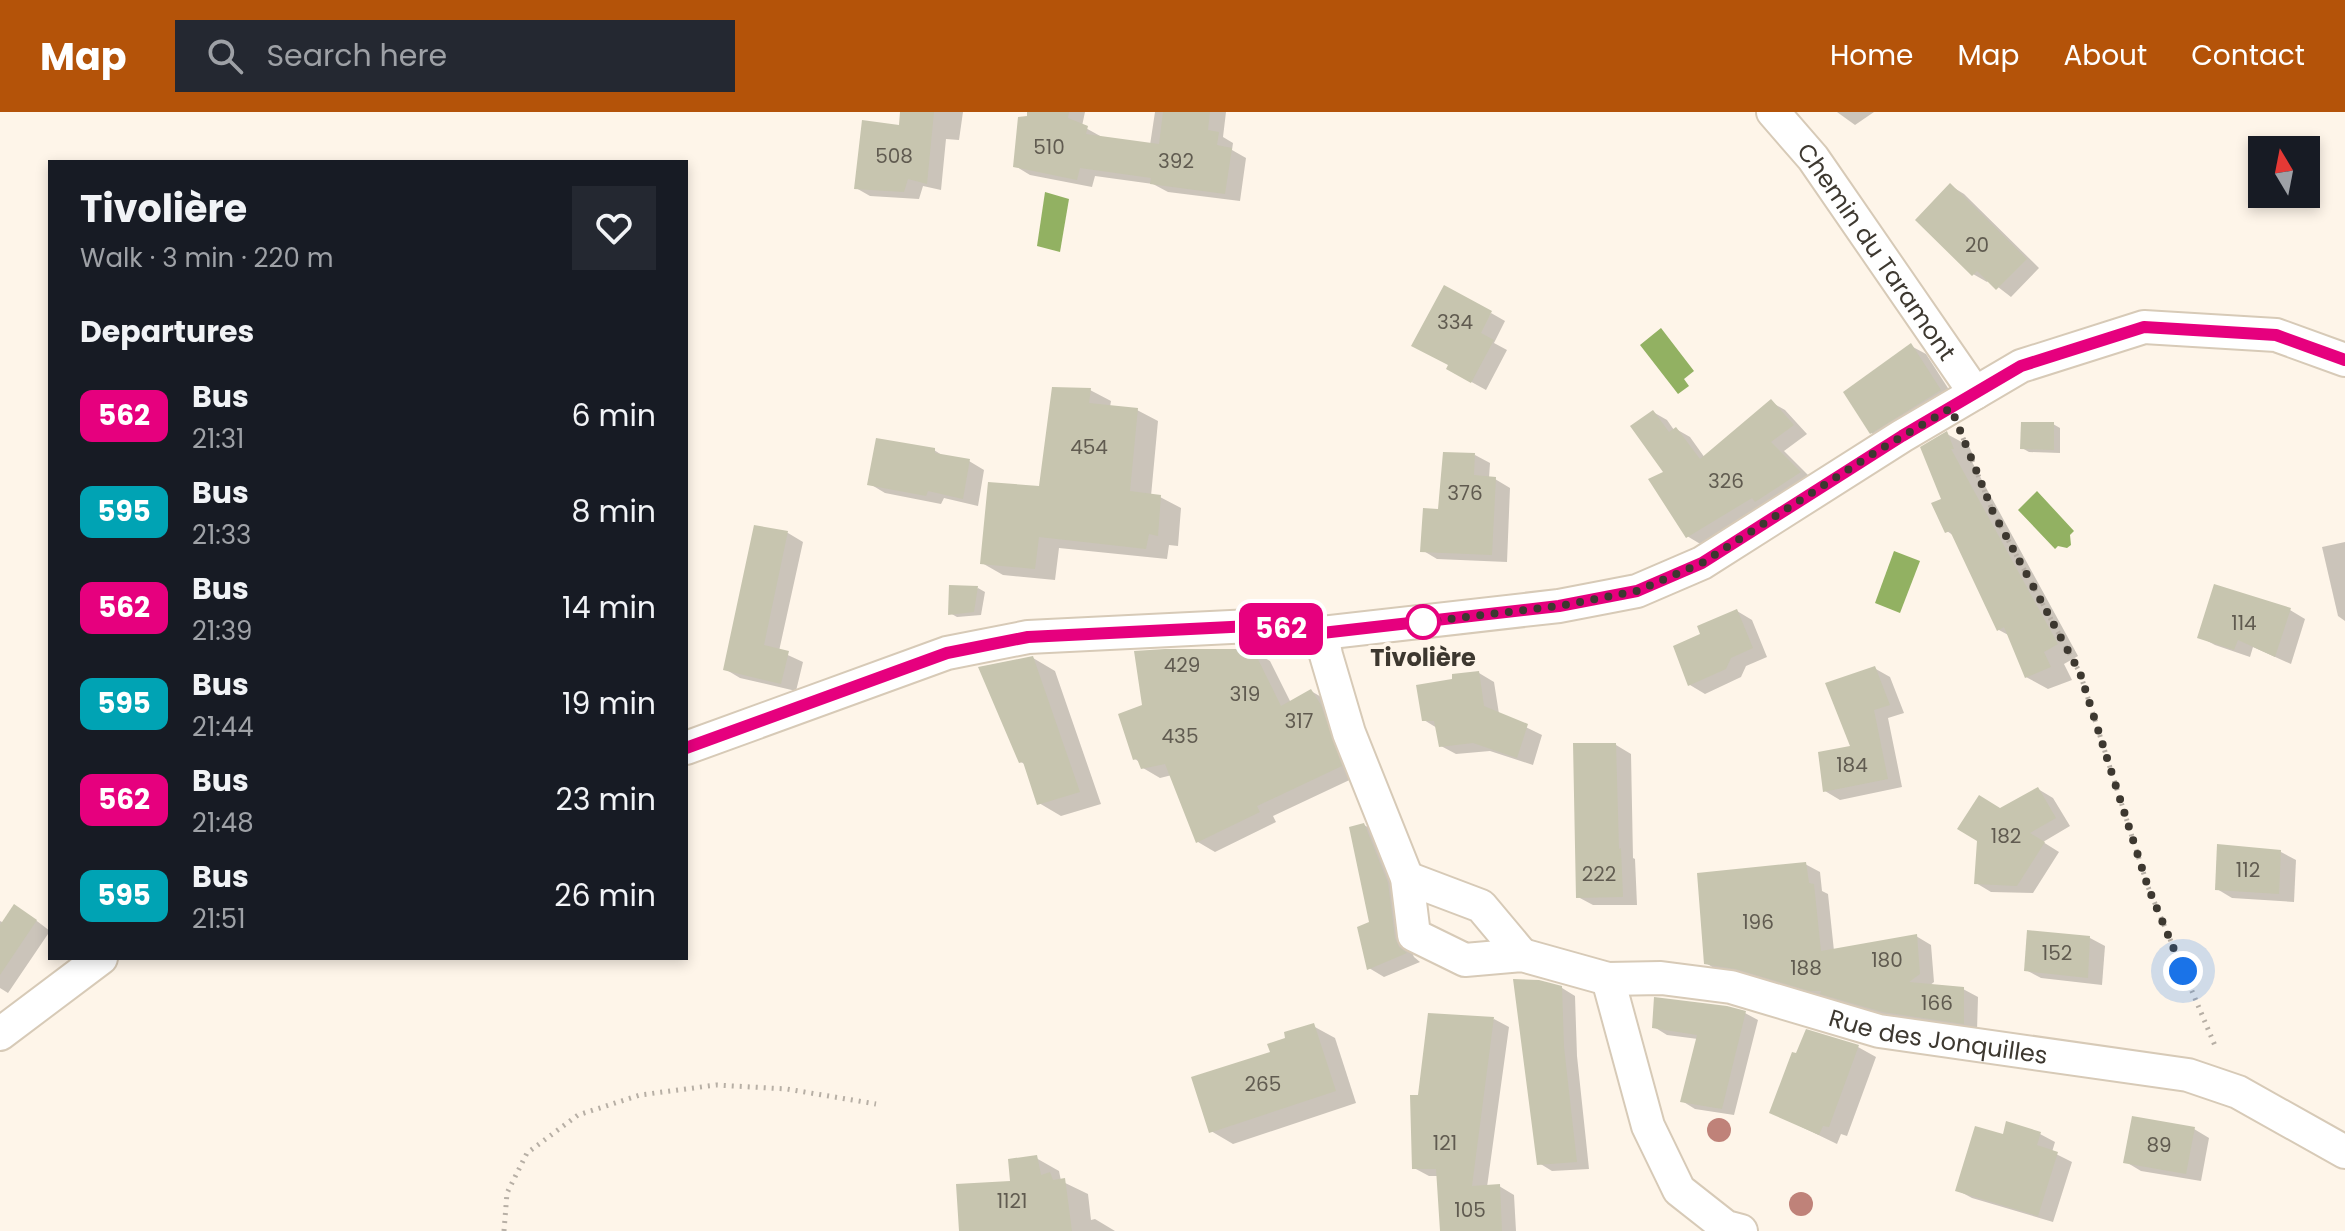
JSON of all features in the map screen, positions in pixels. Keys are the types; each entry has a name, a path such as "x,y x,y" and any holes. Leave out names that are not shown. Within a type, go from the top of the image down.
{"street":[{"name":"Chemin du Taramont","path":"1773,112 1813,158 1963,400"},
{"path":"688,747 947,653 1028,637 1251,626 1322,633 1559,606 1637,591 1702,563 1902,436 2021,366 2144,327 2276,335 2345,360"},
{"name":"Rue des Jonquilles","path":"1322,633 1349,733 1407,878 1414,935 1465,960 1522,955 1608,979 1661,978 1731,987 1879,1031 2188,1075 2238,1092 2345,1152"},
{"path":"1407,878 1481,906 1522,955"},
{"path":"0,1034 98,960"},
{"path":"1608,979 1648,1126 1679,1190 1726,1227 1741,1231"}],"path":[{"path":"1963,400 1993,512 2080,673 2148,887 2218,1054 2214,1084"},
{"path":"504,1231 507,1193 527,1153 578,1115 640,1095 716,1085 787,1089 876,1104"}],"shaded area":[{"path":"1045,192 1069,199 1060,252 1037,246"},
{"path":"1661,328 1694,371 1684,379 1689,386 1678,394 1640,345"},
{"path":"2037,491 2074,531 2070,535 2071,545 2067,548 2058,546 2055,549 2018,510"},
{"path":"1894,551 1920,561 1900,613 1875,603"}],"building":[{"path":"900,112 934,112 927,184 908,179 904,192 854,189 862,120 899,125"},
{"path":"1027,112 1069,112 1068,118 1088,126 1086,134 1159,144 1163,112 1210,112 1208,130 1219,132 1217,145 1232,148 1225,194 1150,184 1151,178 1080,168 1077,180 1013,167 1018,117 1027,116"},
{"path":"1950,183 2027,259 1996,290 1977,271 1972,276 1915,220"},
{"path":"1444,285 1492,311 1481,333 1494,340 1471,383 1446,369 1448,365 1411,346"},
{"path":"1911,343 1941,390 1870,434 1843,392"},
{"path":"1052,387 1091,388 1089,403 1138,408 1130,491 1161,495 1158,536 1149,534 1146,549 1039,537 1035,569 980,564 988,482 1039,486"},
{"path":"1771,399 1794,425 1771,442 1801,472 1755,502 1752,498 1686,538 1648,479 1663,472 1630,426 1653,410 1669,432 1676,427 1700,459"},
{"path":"2021,422 2054,422 2054,450 2020,449"},
{"path":"1947,431 1954,449 1951,449 2058,644 2044,652 2051,667 2025,678 2004,627 1997,631 1950,531 1945,533 1931,503 1941,499 1920,447"},
{"path":"876,438 935,448 935,453 970,459 963,499 928,491 926,496 867,485"},
{"path":"1443,452 1475,453 1474,475 1496,477 1492,555 1420,552 1423,508 1438,509"},
{"path":"754,525 788,531 764,645 789,651 781,684 723,670"},
{"path":"2214,584 2291,608 2275,657 2238,640 2234,650 2197,638"},
{"path":"949,585 978,586 974,612 948,615"},
{"path":"1737,609 1753,648 1731,658 1726,669 1688,686 1673,646 1700,634 1697,626"},
{"path":"1253,649 1281,706 1311,689 1321,705 1342,766 1257,806 1260,812 1196,843 1165,764 1141,769 1137,759 1133,760 1118,714 1142,705 1134,651"},
{"path":"1033,656 1080,792 1037,805 1023,762 1019,763 978,667"},
{"path":"1875,666 1890,705 1874,710 1888,779 1823,792 1818,752 1850,746 1825,683"},
{"path":"1479,671 1484,706 1528,724 1517,758 1473,743 1439,747 1434,721 1422,721 1416,685 1452,679 1452,674"},
{"path":"1573,743 1616,743 1623,897 1576,898"},
{"path":"2038,787 2056,818 2030,833 2045,842 2017,886 1974,884 1977,841 1957,829 1979,795 2000,808"},
{"path":"1364,823 1388,883 1395,938 1399,947 1407,953 1367,970 1357,927 1369,922 1349,827"},
{"path":"2217,844 2281,850 2279,894 2215,890"},
{"path":"1806,862 1809,883 1814,884 1821,951 1917,934 1920,974 1909,982 1964,987 1964,1024 1883,1012 1820,994 1821,991 1810,991 1736,969 1704,964 1697,873"},
{"path":"14,904 37,920 0,975 0,925"},
{"path":"2027,930 2090,936 2088,978 2024,971"},
{"path":"1513,979 1539,980 1562,986 1564,1047 1577,1162 1537,1165"},
{"path":"1654,997 1746,1011 1722,1109 1680,1102 1697,1035 1652,1028"},
{"path":"1428,1013 1494,1017 1472,1186 1500,1184 1502,1231 1440,1231 1436,1169 1412,1169 1410,1095 1418,1095"},
{"path":"1314,1023 1336,1091 1209,1133 1191,1077 1270,1052 1267,1044 1285,1038 1284,1032"},
{"path":"1806,1029 1859,1045 1829,1127 1823,1126 1819,1135 1769,1113 1792,1052 1796,1053"},
{"path":"2132,1116 2195,1127 2186,1174 2123,1163"},
{"path":"2006,1121 2041,1132 2037,1145 2058,1152 2038,1216 1955,1191 1975,1126 2003,1134"},
{"path":"1037,1155 1041,1175 1050,1172 1053,1180 1065,1178 1072,1231 959,1231 956,1184 1010,1181 1008,1159"}],"bus line":[{"name":"562","path":"688,747 947,653 1028,637 1251,626 1322,633 1559,606 1637,591 1702,563 1902,436 2021,366 2144,327 2276,335 2345,360"}],"place":[{"name":"Tivolière","path":"1423,622"}],"route":[{"path":"1423,622 1559,606 1637,591 1702,563 1951,408 1993,512 2080,673 2148,887 2183,971"}]}
